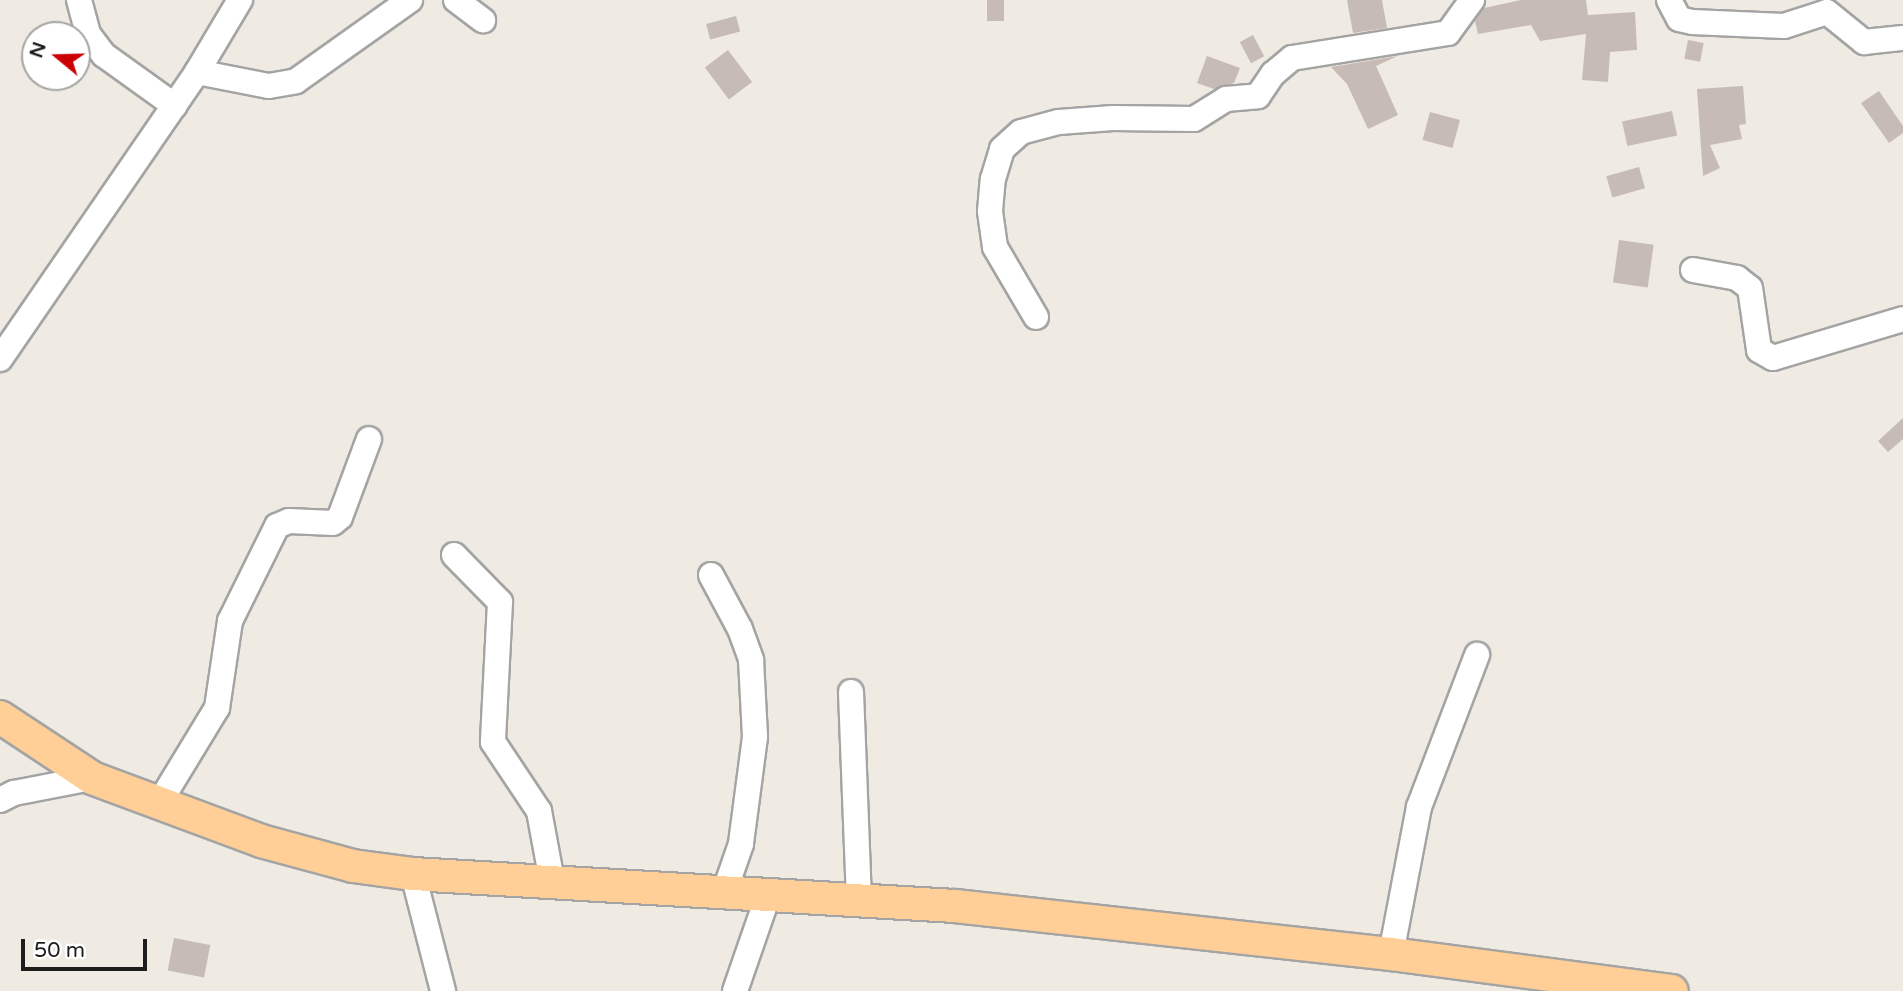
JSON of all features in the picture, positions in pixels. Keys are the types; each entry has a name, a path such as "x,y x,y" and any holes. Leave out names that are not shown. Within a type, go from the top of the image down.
{"main road":[{"path":"0,717 92,778 158,805 327,859 413,874 859,899 1391,954 1672,991"}],"street":[{"path":"79,0 89,34 104,55 174,106"},
{"path":"0,359 197,72 240,0"},
{"path":"197,72 269,86 296,81 410,0"},
{"path":"456,0 483,20"},
{"path":"1036,317 995,247 990,211 993,178 1002,149 1021,132 1073,121 1194,119 1226,100 1258,96 1273,74 1292,58 1448,33 1472,0"},
{"path":"1669,0 1679,19 1692,22 1784,26 1827,12 1864,42 1903,38"},
{"path":"1693,270 1737,278 1750,288 1759,350 1773,358 1903,319"},
{"path":"158,805 217,709 230,621 278,526 289,521 333,523 340,517 369,439"},
{"path":"454,555 500,602 493,742 539,811 552,881"},
{"path":"711,575 740,629 751,660 755,737 741,844 725,890"},
{"path":"1391,954 1419,807 1477,655"},
{"path":"851,692 859,899"},
{"path":"5,794 92,778"},
{"path":"413,874 443,991"},
{"path":"735,991 769,893"}],"building":[{"path":"987,0 1004,0 1004,21 987,21"},
{"path":"1347,0 1382,0 1387,28 1353,33"},
{"path":"1521,0 1586,0 1588,15 1635,12 1637,50 1610,52 1608,82 1582,80 1586,34 1540,41 1531,25 1478,34 1475,21 1484,8"},
{"path":"736,16 740,31 710,39 706,24"},
{"path":"1253,35 1264,56 1251,63 1240,42"},
{"path":"1688,40 1704,43 1700,62 1684,59"},
{"path":"728,50 752,82 729,99 705,67"},
{"path":"1207,56 1240,68 1234,83 1214,89 1197,83"},
{"path":"1398,56 1376,66 1398,115 1368,129 1347,84 1331,67"},
{"path":"1743,86 1746,124 1739,125 1742,139 1710,145 1720,168 1703,176 1697,89"},
{"path":"1879,91 1903,126 1903,133 1889,143 1861,103"},
{"path":"1672,111 1677,135 1627,146 1622,122"},
{"path":"1430,112 1460,120 1452,148 1422,140"},
{"path":"1639,167 1645,188 1612,198 1606,176"},
{"path":"1619,240 1654,245 1648,287 1613,283"},
{"path":"1903,418 1903,439 1888,452 1878,441"},
{"path":"174,938 210,945 204,977 168,970"}]}
